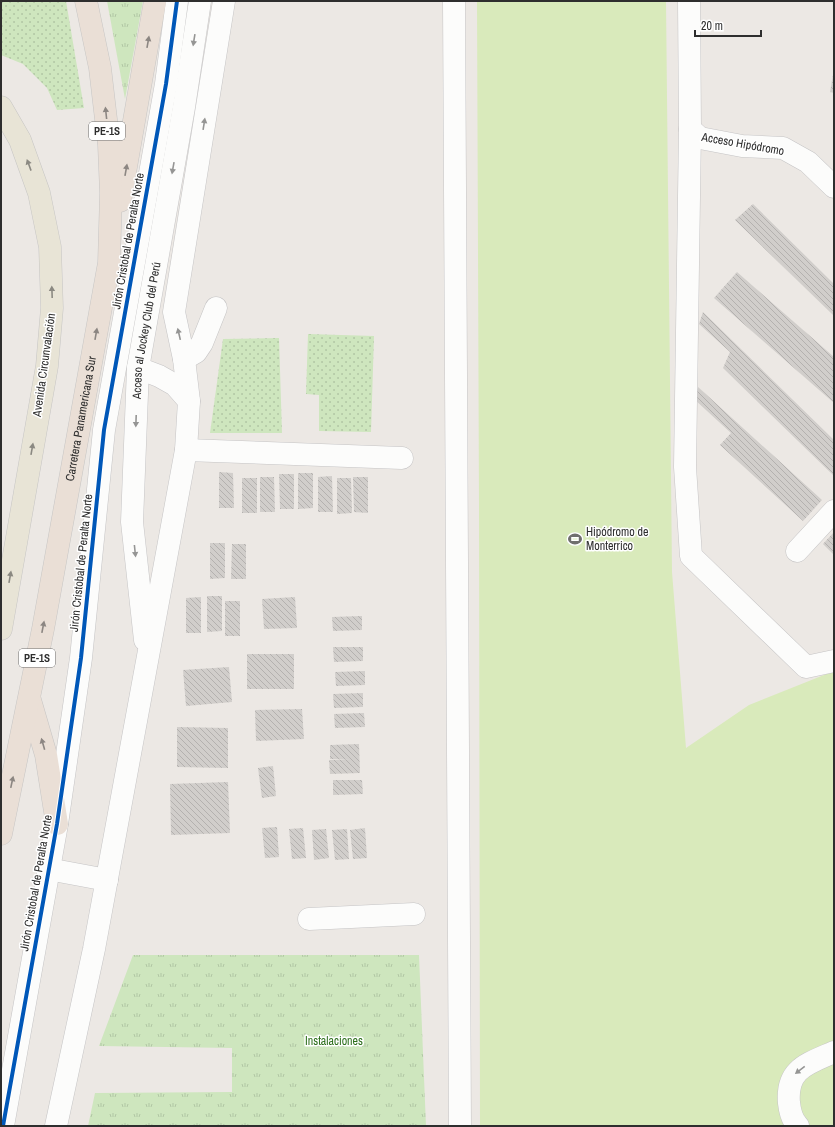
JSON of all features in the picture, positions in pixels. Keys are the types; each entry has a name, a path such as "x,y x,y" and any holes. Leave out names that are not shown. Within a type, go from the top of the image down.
{"highway":[{"name":"Carretera Panamericana Sur","path":"1,834 29,697 109,263 111,193 109,145 100,68 86,1"},
{"path":"109,263 156,1"},
{"path":"29,697 46,755 57,824"}],"main road":[{"name":"Avenida Circunvalación","path":"1,107 20,140 40,193 50,247 52,308 47,366 1,629"}],"street":[{"name":"Jirón Cristobal de Peralta Norte","path":"3,1126 57,824 81,658 104,430 166,84 177,1"},
{"name":"Acceso al Jockey Club del Perú","path":"147,663 132,522 138,368 181,122 200,1"},
{"path":"56,1126 94,949 186,450 189,401 184,359 174,312 224,1"},
{"path":"454,1 460,1126"},
{"path":"689,1 690,129 685,467 691,556 806,667 834,661"},
{"name":"Acceso Hipódromo","path":"690,129 700,138 742,146 783,148 808,162 834,187"},
{"path":"184,359 196,352 202,343 216,308"},
{"path":"138,368 159,376 175,385 189,401"},
{"path":"186,450 402,458"},
{"path":"797,551 834,511"},
{"path":"48,868 107,880"},
{"path":"309,919 414,914"},
{"path":"798,1126 795,1123 790,1111 789,1086 794,1075 814,1061 834,1052"}],"green space":[{"path":"1,1 66,1 84,108 57,110 47,88 23,64 1,55"},
{"path":"107,1 143,1 125,99"},
{"name":"Hipódromo de Monterrico","path":"477,1 666,1 672,572 686,748 749,705 834,671 834,1126 480,1126"},
{"path":"308,334 374,336 371,432 319,431 319,395 306,394"},
{"path":"279,338 282,433 210,433 223,339"},
{"name":"Instalaciones","path":"133,955 419,955 426,1126 88,1126 95,1093 232,1092 232,1048 99,1046"}],"building":[{"path":"834,75 834,93 830,92"},
{"path":"753,204 834,284 834,316 735,220"},
{"path":"737,272 834,357 834,403 714,298"},
{"path":"703,312 834,440 833,475 723,368 730,352 699,324"},
{"path":"698,387 822,500 803,521 720,445 731,433 694,399"},
{"path":"219,472 233,473 234,508 219,508"},
{"path":"298,473 313,473 313,508 298,509"},
{"path":"279,474 294,474 294,509 280,509"},
{"path":"332,476 333,512 318,512 318,477"},
{"path":"260,477 274,477 275,512 260,512"},
{"path":"353,477 368,477 368,513 354,512"},
{"path":"242,478 257,478 257,513 242,513"},
{"path":"337,478 351,478 352,513 337,514"},
{"path":"834,532 834,555 823,544"},
{"path":"210,543 225,543 225,578 210,579"},
{"path":"232,544 246,544 246,579 231,579"},
{"path":"207,596 222,596 222,631 207,632"},
{"path":"201,597 201,633 186,633 186,598"},
{"path":"295,597 297,628 264,629 262,599"},
{"path":"225,601 240,601 240,636 225,636"},
{"path":"362,616 362,630 333,631 332,617"},
{"path":"333,647 363,647 363,661 334,662"},
{"path":"247,654 294,654 294,689 247,689"},
{"path":"229,667 232,702 186,706 183,670"},
{"path":"365,671 365,685 336,686 335,672"},
{"path":"363,693 363,707 334,708 333,694"},
{"path":"302,709 304,739 256,741 255,710"},
{"path":"364,713 365,727 335,728 334,714"},
{"path":"177,727 228,728 228,768 177,767"},
{"path":"359,744 360,773 330,774 329,760 350,759 330,759 330,745"},
{"path":"273,766 276,796 262,798 258,768"},
{"path":"333,780 362,780 363,794 333,795"},
{"path":"228,782 230,833 171,835 170,784"},
{"path":"277,827 279,857 265,858 262,828"},
{"path":"303,828 306,858 292,859 289,829"},
{"path":"365,828 367,858 353,859 350,830"},
{"path":"326,829 329,858 314,860 312,830"},
{"path":"347,829 349,859 335,860 332,830"}],"cycle path":[{"path":"3,1126 57,824 81,658 104,430 166,84 177,1"}],"place":[{"name":"Hipódromo de Monterrico","path":"575,539"}]}
